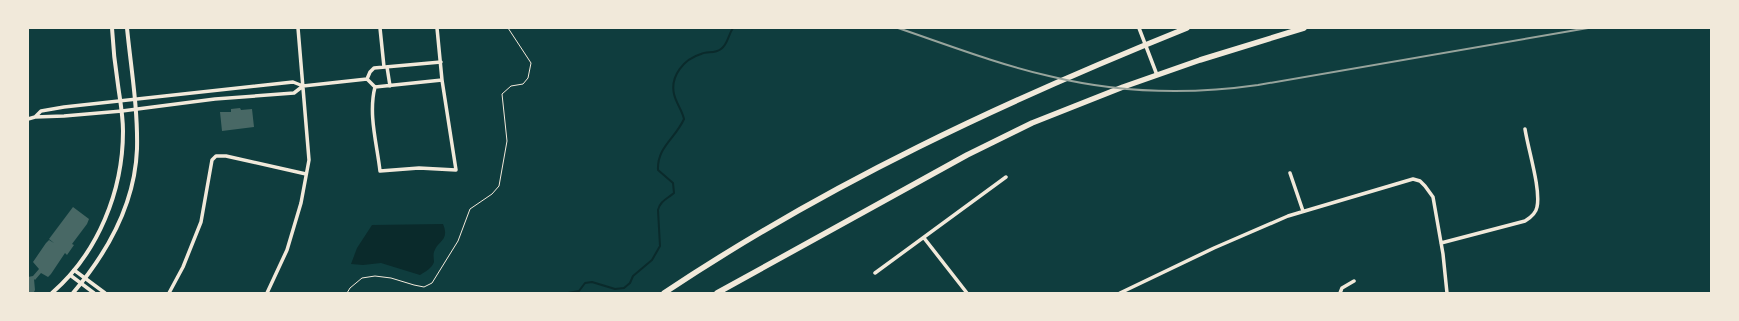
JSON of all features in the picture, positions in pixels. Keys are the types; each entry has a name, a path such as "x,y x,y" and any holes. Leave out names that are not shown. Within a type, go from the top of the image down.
{"highway":[{"path":"664,293 767,228 894,158 997,108 1187,28"},
{"path":"717,293 986,145 1068,108 1157,75 1304,28"}],"street":[{"path":"52,293 70,275 82,260 101,228 113,196 121,162 123,130 122,111 112,28"},
{"path":"73,293 104,251 118,225 133,178 136,150 135,99 127,28"},
{"path":"268,293 287,250 301,203 309,160 298,28"},
{"path":"380,28 390,86"},
{"path":"375,87 372,98 373,115 380,171 419,168 456,170 442,80 437,28"},
{"path":"1139,28 1157,75"},
{"path":"367,79 370,72 374,68 441,62"},
{"path":"35,117 40,112 58,108 120,100 293,82 303,86 367,79"},
{"path":"367,79 375,87 442,80"},
{"path":"28,119 35,117 57,117 135,111 239,98 294,93 303,86"},
{"path":"237,88 239,98"},
{"path":"1441,243 1525,221 1534,214 1537,208 1538,200 1535,177 1525,130"},
{"path":"169,293 183,267 201,222 212,160 216,156 226,156 306,174"},
{"path":"1290,172 1303,212"},
{"path":"876,273 1006,178"},
{"path":"1120,293 1270,223 1413,179 1417,180 1429,189 1434,197 1447,293"},
{"path":"924,238 967,293"},
{"path":"74,270 105,293"},
{"path":"70,275 94,293"},
{"path":"1340,293 1342,288 1354,282"}],"path":[{"path":"346,293 362,278 375,276 391,278 419,286 432,283 458,241 470,209 492,194 499,186 508,141 502,94 511,86 523,84 528,78 531,63 508,28"}],"water":[{"path":"443,224 445,234 443,240 434,252 434,262 428,270 420,275 381,263 363,265 351,264 357,248 372,225"}],"building":[{"path":"240,108 241,110 252,109 254,127 222,131 220,112 231,112 231,109"},
{"path":"73,207 89,219 87,224 72,244 74,245 67,255 65,253 51,274 48,277 41,273 35,280 34,279 34,292 28,293 28,277 33,276 39,269 33,262 49,240 54,243 49,239"}],"waterway":[{"path":"568,293 579,291 585,283 592,282 615,289 624,288 630,283 633,276 652,260 660,246 658,210 662,202 674,193 673,183 658,170 658,162 663,149 684,119 674,94 673,87 676,75 684,64 695,56 703,53 719,51 727,42 733,28"}],"railway":[{"path":"898,28 992,60 1049,76 1101,86 1153,91 1206,90 1258,85 1588,28"}]}
